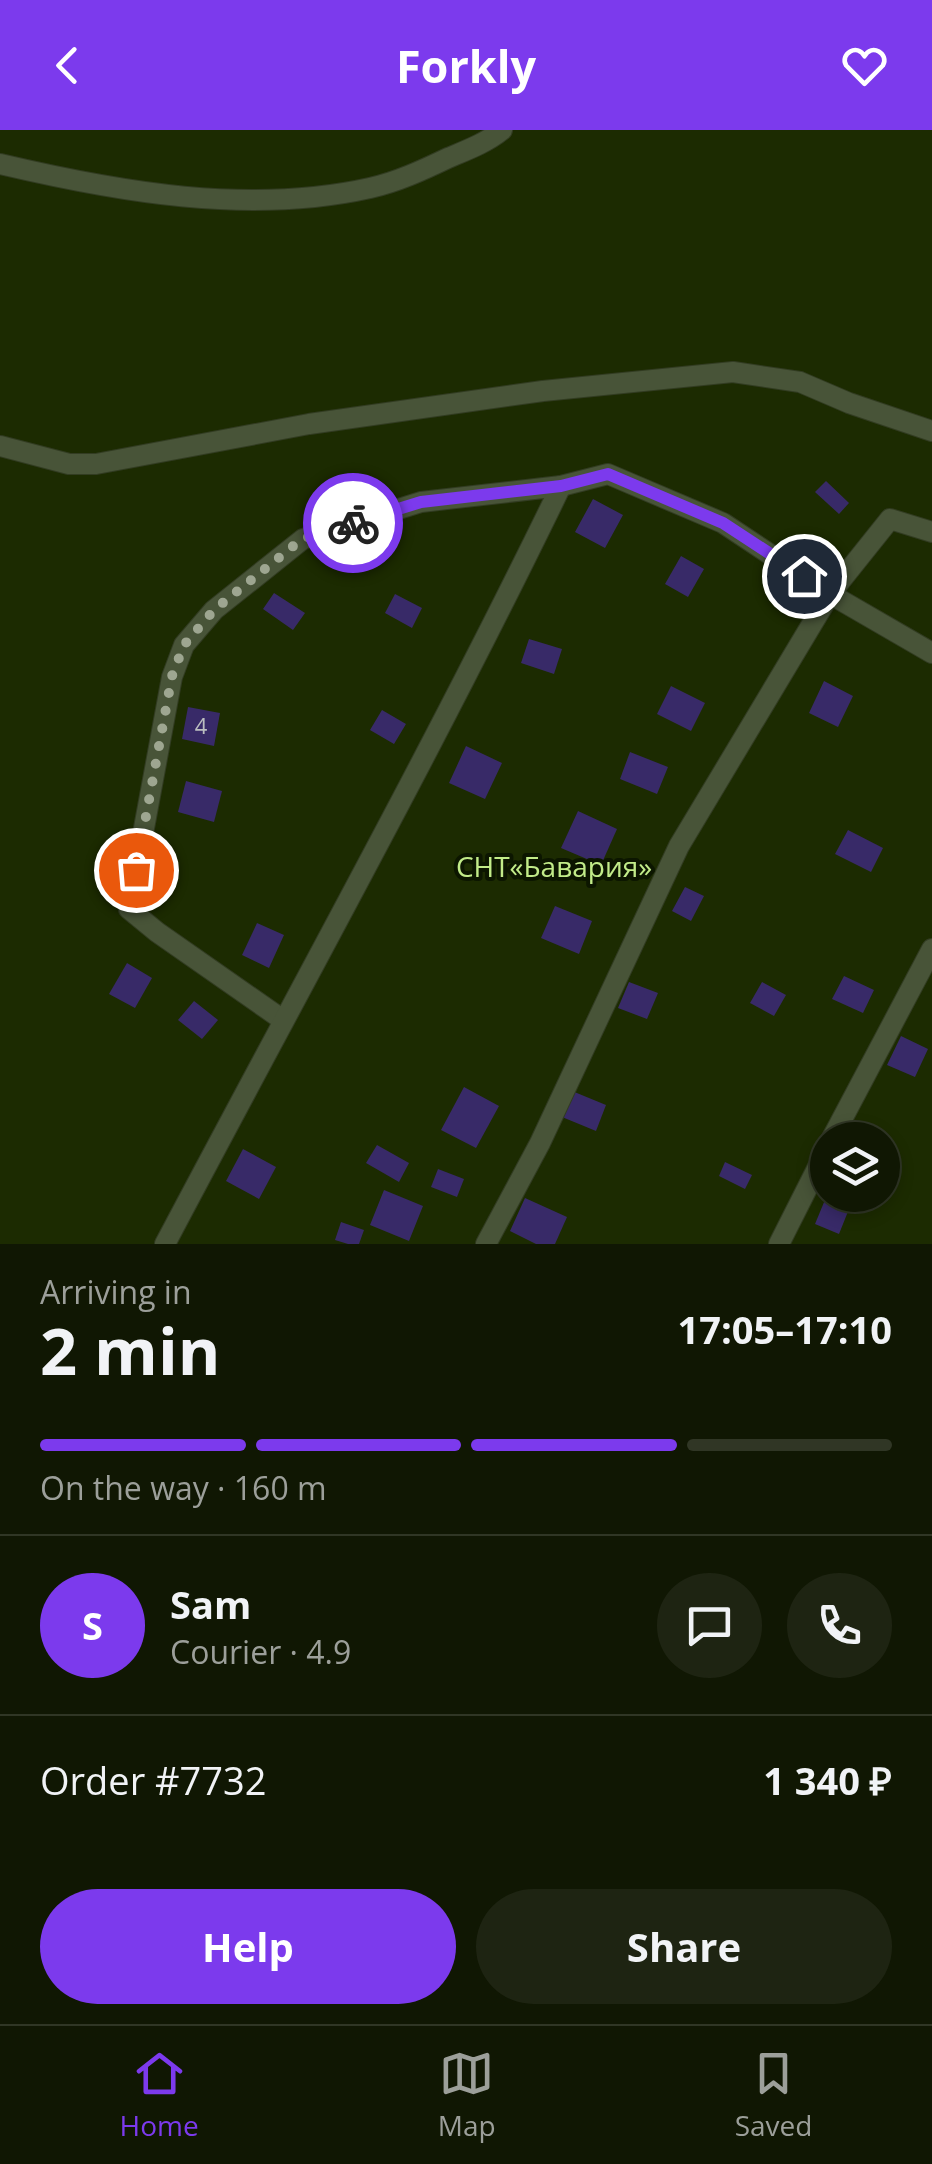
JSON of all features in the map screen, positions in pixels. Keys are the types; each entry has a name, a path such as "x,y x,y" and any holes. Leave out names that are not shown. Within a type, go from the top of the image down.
{"street":[{"path":"0,164 165,196 226,200 311,197 371,188 416,173 491,139 502,130"},
{"path":"0,446 69,464 96,464 309,424 544,391 733,372 800,382 848,404 932,432"},
{"path":"283,1020 129,909 172,676 184,645 214,610 302,539 421,502 561,486 608,474 723,523 830,594 932,653"},
{"path":"166,1244 448,714 561,486"},
{"path":"486,1244 540,1142 679,846 830,594 890,519 932,532"},
{"path":"841,1122 932,950"},
{"path":"779,1244 810,1183"}],"green space":[{"name":"СНТ«Бавария»","path":"0,130 932,130 932,1244 0,1244"}],"building":[{"path":"826,481 849,503 839,514 815,492"},
{"path":"593,499 623,515 605,548 575,532"},
{"path":"681,556 704,569 688,597 665,584"},
{"path":"274,593 305,613 293,630 263,609"},
{"path":"395,594 422,608 412,628 385,613"},
{"path":"529,639 562,649 554,674 521,663"},
{"path":"824,681 853,696 838,727 809,713"},
{"path":"671,686 705,703 691,731 657,714"},
{"path":"188,707 220,713 214,746 182,739"},
{"path":"382,710 406,724 394,744 370,730"},
{"path":"466,746 502,763 485,799 449,783"},
{"path":"630,752 668,767 657,794 620,779"},
{"path":"186,781 222,791 214,822 178,812"},
{"path":"578,811 617,829 601,865 561,848"},
{"path":"848,830 883,848 871,872 835,854"},
{"path":"685,887 704,896 691,921 672,911"},
{"path":"555,906 592,921 579,954 541,938"},
{"path":"257,923 284,935 269,968 242,955"},
{"path":"127,963 152,978 135,1008 109,994"},
{"path":"844,976 874,990 863,1013 832,999"},
{"path":"629,982 658,993 647,1019 618,1008"},
{"path":"762,982 786,995 774,1016 750,1003"},
{"path":"194,1001 218,1020 202,1039 178,1020"},
{"path":"901,1036 928,1049 915,1077 887,1065"},
{"path":"464,1087 499,1106 476,1148 441,1130"},
{"path":"572,1091 606,1105 596,1131 562,1117"},
{"path":"377,1145 409,1163 399,1182 366,1163"},
{"path":"243,1149 276,1167 259,1199 226,1181"},
{"path":"725,1162 752,1175 745,1189 719,1176"},
{"path":"438,1169 464,1179 457,1197 431,1187"},
{"path":"384,1190 423,1206 409,1241 370,1225"},
{"path":"525,1198 567,1217 555,1244 536,1244 510,1231"},
{"path":"820,1212 848,1212 839,1234 815,1224"},
{"path":"341,1222 364,1230 359,1244 335,1240"}],"way so far":[{"path":"136,870 172,676 184,645 214,610 302,539 353,523"}],"route":[{"path":"353,523 421,502 561,486 608,474 723,523 804,576"}]}
